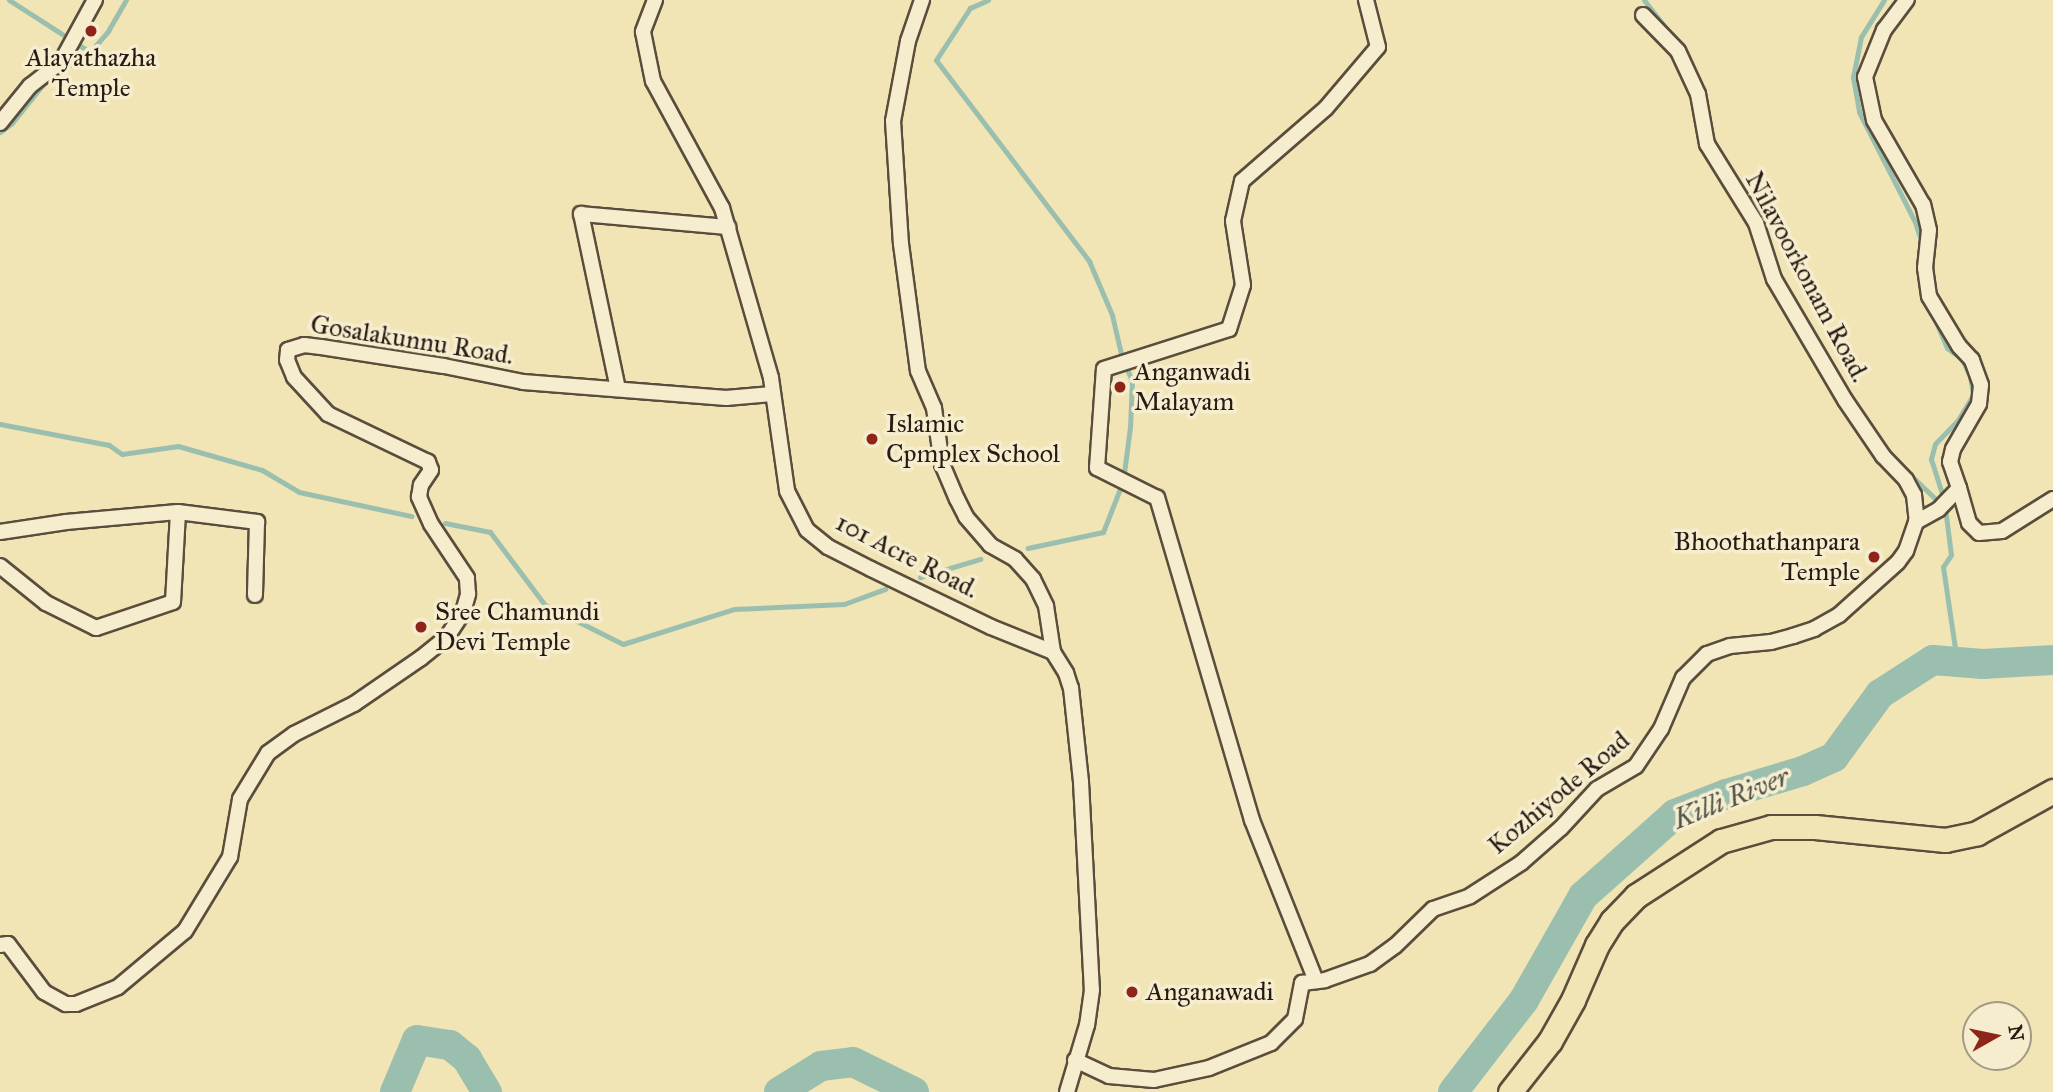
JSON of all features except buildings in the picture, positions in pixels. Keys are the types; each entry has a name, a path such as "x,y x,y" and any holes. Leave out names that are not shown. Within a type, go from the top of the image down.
{"main road":[{"path":"1510,1092 1550,1041 1573,1000 1597,944 1612,920 1636,896 1721,841 1772,827 1815,827 1945,840 1977,833 2053,791"}],"street":[{"path":"0,123 30,86 58,66 95,0"},
{"name":"101 Acre Road.","path":"655,0 643,32 653,81 714,190 728,227 771,378 787,491 807,530 828,547 872,569 991,627 1052,652"},
{"path":"922,0 908,41 893,121 901,244 918,371 934,408 942,464 957,499 966,517 990,545 1028,570 1046,606 1052,652 1066,673 1071,688 1092,989 1087,1024 1067,1092"},
{"path":"1075,1060 1109,1076 1136,1079 1184,1075 1209,1068 1257,1051 1284,1032 1297,1015 1302,983 1316,981 1252,820 1157,498 1097,468 1104,369 1228,329 1243,285 1233,221 1242,181 1326,108 1378,47 1366,0"},
{"path":"1907,0 1884,30 1865,77 1874,120 1923,205 1929,230 1925,268 1929,296 1958,346 1972,360 1981,385 1979,404 1953,449 1950,462 1965,501 1967,519 1979,533 2002,531 2053,499"},
{"name":"Nilavoorkonam Road.","path":"1643,15 1678,51 1698,94 1707,144 1756,223 1774,279 1844,400 1883,456 1906,480 1914,495 1917,522"},
{"path":"618,389 581,214 728,227"},
{"name":"Gosalakunnu Road.","path":"0,944 8,944 44,992 66,1004 76,1004 117,988 186,932 230,857 240,799 268,753 294,734 322,723 354,704 421,658 447,637 463,612 468,594 467,578 421,503 418,493 431,470 428,462 328,414 297,380 287,360 288,350 310,346 444,366 523,382 726,398 772,394"},
{"path":"1917,522 1943,505 1959,488"},
{"path":"0,532 66,522 178,512 257,522 255,595"},
{"path":"0,566 46,603 96,628 173,602 178,512"},
{"name":"Kozhiyode Road","path":"1316,981 1370,964 1395,946 1433,909 1470,896 1521,863 1561,828 1597,789 1636,766 1661,729 1682,678 1707,654 1719,648 1771,642 1793,636 1814,629 1839,615 1898,562 1906,551 1917,522"}],"waterway":[{"path":"9,0 90,52"},
{"path":"61,71 90,52 108,31 126,0"},
{"path":"988,0 970,8 936,60 1089,261 1112,315 1122,358 1132,380 1130,427 1123,481 1103,532 1028,548"},
{"path":"1644,0 1675,40"},
{"path":"1884,0 1861,37 1853,77 1859,112 1915,222 1922,244"},
{"path":"0,132 12,123 44,83"},
{"path":"1933,315 1947,348 1962,359 1970,376 1973,395 1958,420 1935,444 1931,459 1944,500"},
{"path":"0,424 109,445 122,454 178,446 262,470 299,492 411,516"},
{"path":"1902,467 1945,508 1951,555 1943,567 1957,662"},
{"path":"445,523 490,532 545,605 623,644 734,609 844,604 885,589"},
{"path":"920,577 980,559"},
{"name":"Killi River","path":"1453,1092 1524,1000 1583,896 1675,814 1726,794 1803,771 1834,757 1880,694 1933,660 1983,664 2053,660"},
{"name":"Killi River","path":"395,1092 417,1040 450,1045 467,1059 487,1092"},
{"name":"Killi River","path":"779,1092 821,1066 853,1062 914,1092"}],"place":[{"name":"Alayathazha Temple","path":"91,31"},
{"name":"Anganwadi Malayam","path":"1120,387"},
{"name":"Islamic Cpmplex School","path":"872,439"},
{"name":"Bhoothathanpara Temple","path":"1874,557"},
{"name":"Sree Chamundi Devi Temple","path":"421,627"},
{"name":"Anganawadi","path":"1132,992"}]}
